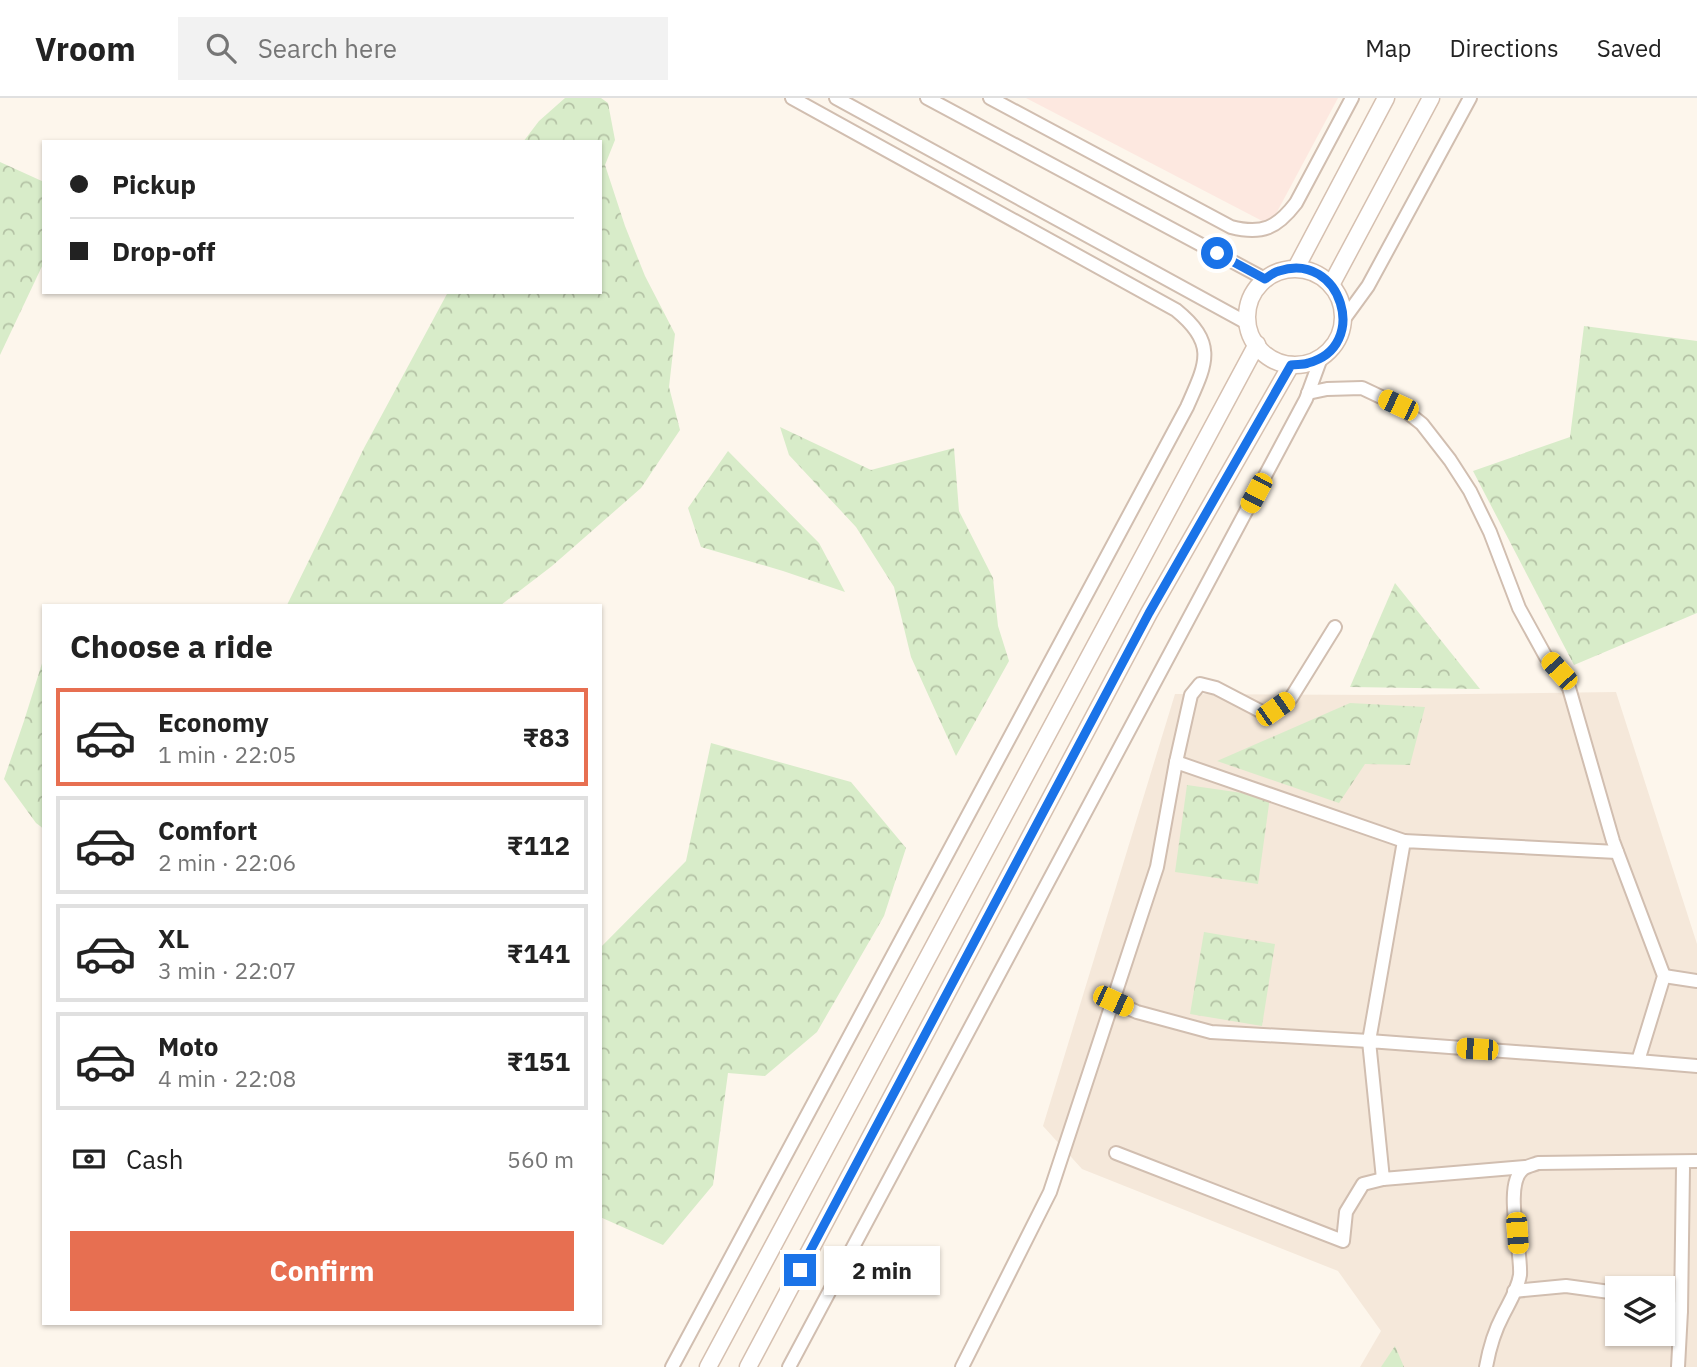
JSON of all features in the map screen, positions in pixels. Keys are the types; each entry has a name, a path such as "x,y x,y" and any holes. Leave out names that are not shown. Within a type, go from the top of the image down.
{"street":[{"path":"672,1367 1188,407 1203,367 1203,341 1199,332 1176,310 792,98"},
{"path":"836,98 1247,323"},
{"path":"927,98 1265,279"},
{"path":"990,98 1231,227 1246,231 1266,229 1285,218 1296,203 1352,98"},
{"path":"1296,268 1387,98"},
{"path":"1331,285 1431,98"},
{"path":"1343,319 1368,286 1469,98"},
{"path":"1296,268 1325,278 1342,304 1340,334 1333,348 1321,358 1307,364 1291,365 1276,361 1262,352 1252,339 1247,323 1248,307 1254,291 1265,279 1279,271 1296,268"},
{"path":"708,1367 1256,344"},
{"path":"789,1367 1308,393 1321,358"},
{"path":"748,1367 1149,613 1291,365"},
{"path":"1308,393 1327,389 1362,388 1398,405 1422,425 1470,491 1490,532 1519,608 1546,657 1569,688 1617,852 1664,976 1638,1060"},
{"path":"962,1367 1050,1192 1157,867 1191,695 1200,684 1216,688 1264,713 1275,709 1291,698 1335,627"},
{"path":"1176,762 1404,841 1617,852"},
{"path":"1383,1179 1369,1041 1404,841"},
{"path":"1664,976 1697,981"},
{"path":"1113,1001 1137,1012 1211,1031 1697,1066"},
{"path":"1115,1153 1343,1241 1346,1212 1363,1184 1383,1179 1525,1167 1538,1163 1697,1161"},
{"path":"1486,1367 1502,1317 1520,1276 1513,1190 1517,1176 1525,1167"},
{"path":"1678,1367 1683,1168"},
{"path":"1514,1291 1566,1286 1605,1291"},
{"path":"1675,1309 1681,1311"}],"shaded area":[{"path":"1026,98 1338,98 1270,225"},
{"path":"1616,692 1697,944 1697,1367 1360,1367 1381,1331 1338,1271 1082,1169 1043,1126 1175,694"}],"green space":[{"path":"565,98 601,98 608,103 615,140 605,165 645,276 675,334 669,387 680,430 641,488 552,566 502,604 287,604 364,448 447,294 602,294 602,140 525,140 539,121"},
{"path":"0,162 42,181 42,266 0,355"},
{"path":"1584,326 1697,341 1697,613 1574,665 1473,471 1570,437"},
{"path":"780,427 871,470 954,448 959,511 993,578 998,626 1009,661 956,756 911,657 894,587 856,527 789,455"},
{"path":"728,451 819,543 845,592 701,547 688,508"},
{"path":"1395,583 1480,689 1350,687"},
{"path":"42,663 42,828 4,779"},
{"path":"1350,703 1425,707 1410,765 1365,764 1339,803 1217,761"},
{"path":"711,743 851,782 906,848 884,916 817,1032 765,1076 728,1073 713,1185 663,1245 602,1218 602,946 686,861"},
{"path":"1187,785 1270,797 1258,884 1175,872"},
{"path":"1204,932 1275,944 1262,1026 1190,1014"},
{"path":"1395,1346 1404,1367 1381,1367"}],"route":[{"path":"800,1270 1149,613 1291,365 1307,364 1321,358 1333,348 1340,334 1342,304 1325,278 1296,268 1279,271 1265,279 1217,253"}]}
